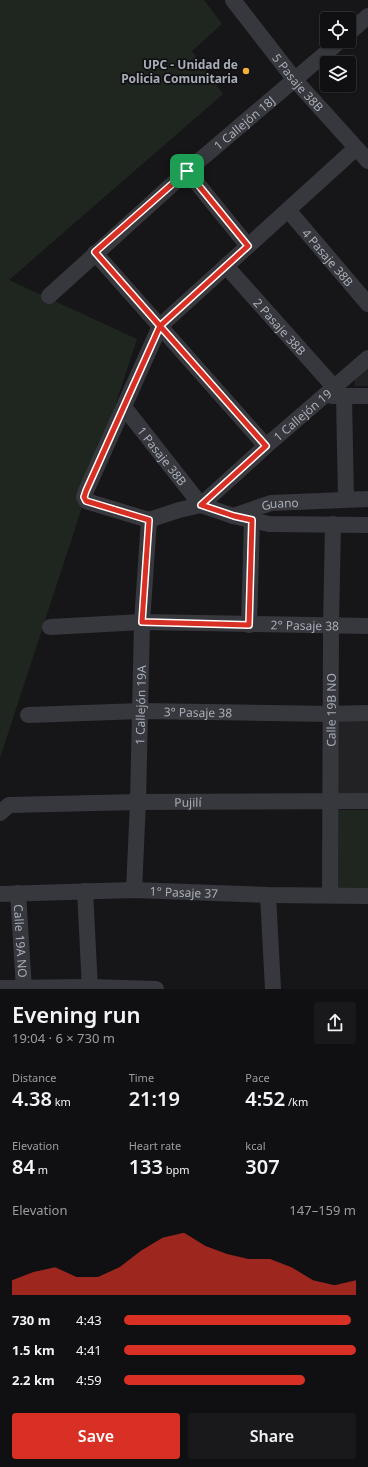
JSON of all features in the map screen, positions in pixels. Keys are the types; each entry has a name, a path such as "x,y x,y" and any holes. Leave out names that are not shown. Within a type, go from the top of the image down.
{"street":[{"name":"5 Pasaje 38B","path":"233,0 295,80 368,161"},
{"path":"356,27 368,16"},
{"name":"1 Callejón 18J","path":"49,296 95,252 187,171 332,48"},
{"path":"149,520 86,501 84,494 160,326 356,148"},
{"path":"187,171 248,246"},
{"name":"4 Pasaje 38B","path":"288,210 368,304"},
{"path":"95,252 266,446"},
{"name":"2 Pasaje 38B","path":"226,266 334,393"},
{"name":"1 Callejón 19","path":"149,520 179,510 201,505 266,446 334,393 368,358"},
{"path":"346,499 334,393 368,396"},
{"name":"1 Pasaje 38B","path":"124,407 201,505"},
{"name":"Guano","path":"234,516 271,503 368,499"},
{"path":"201,505 234,516"},
{"name":"Guano","path":"234,516 269,524 368,525"},
{"name":"1 Callejón 19A","path":"134,890 141,711 142,622 149,520"},
{"path":"249,625 252,520"},
{"name":"Calle 19B NO","path":"330,895 330,714 333,524"},
{"name":"2° Pasaje 38","path":"50,627 142,622 368,626"},
{"name":"3° Pasaje 38","path":"28,715 141,711 330,714 368,713"},
{"name":"Pujilí","path":"4,809 138,802 368,801"},
{"name":"1° Pasaje 37","path":"0,894 134,890 268,895 368,896"},
{"path":"85,891 90,988"},
{"name":"Calle 19A NO","path":"18,893 24,988"},
{"path":"268,895 273,989"},
{"path":"0,988 156,989"}],"shaded area":[{"path":"0,0 204,0 222,24 192,51 223,94 9,280 137,339 0,758"},
{"path":"368,367 368,386 355,386 355,379"},
{"path":"338,719 368,720 368,796 338,795"},
{"path":"338,810 368,810 368,893 338,893"}],"place":[{"name":"UPC - Unidad de Policia Comunitaria","path":"246,71"}],"route":[{"path":"187,171 95,252 160,326 84,494 84,497 86,501 149,520 142,622 249,625 252,520 234,516 201,505 266,446 160,326 248,246 187,171"}]}
